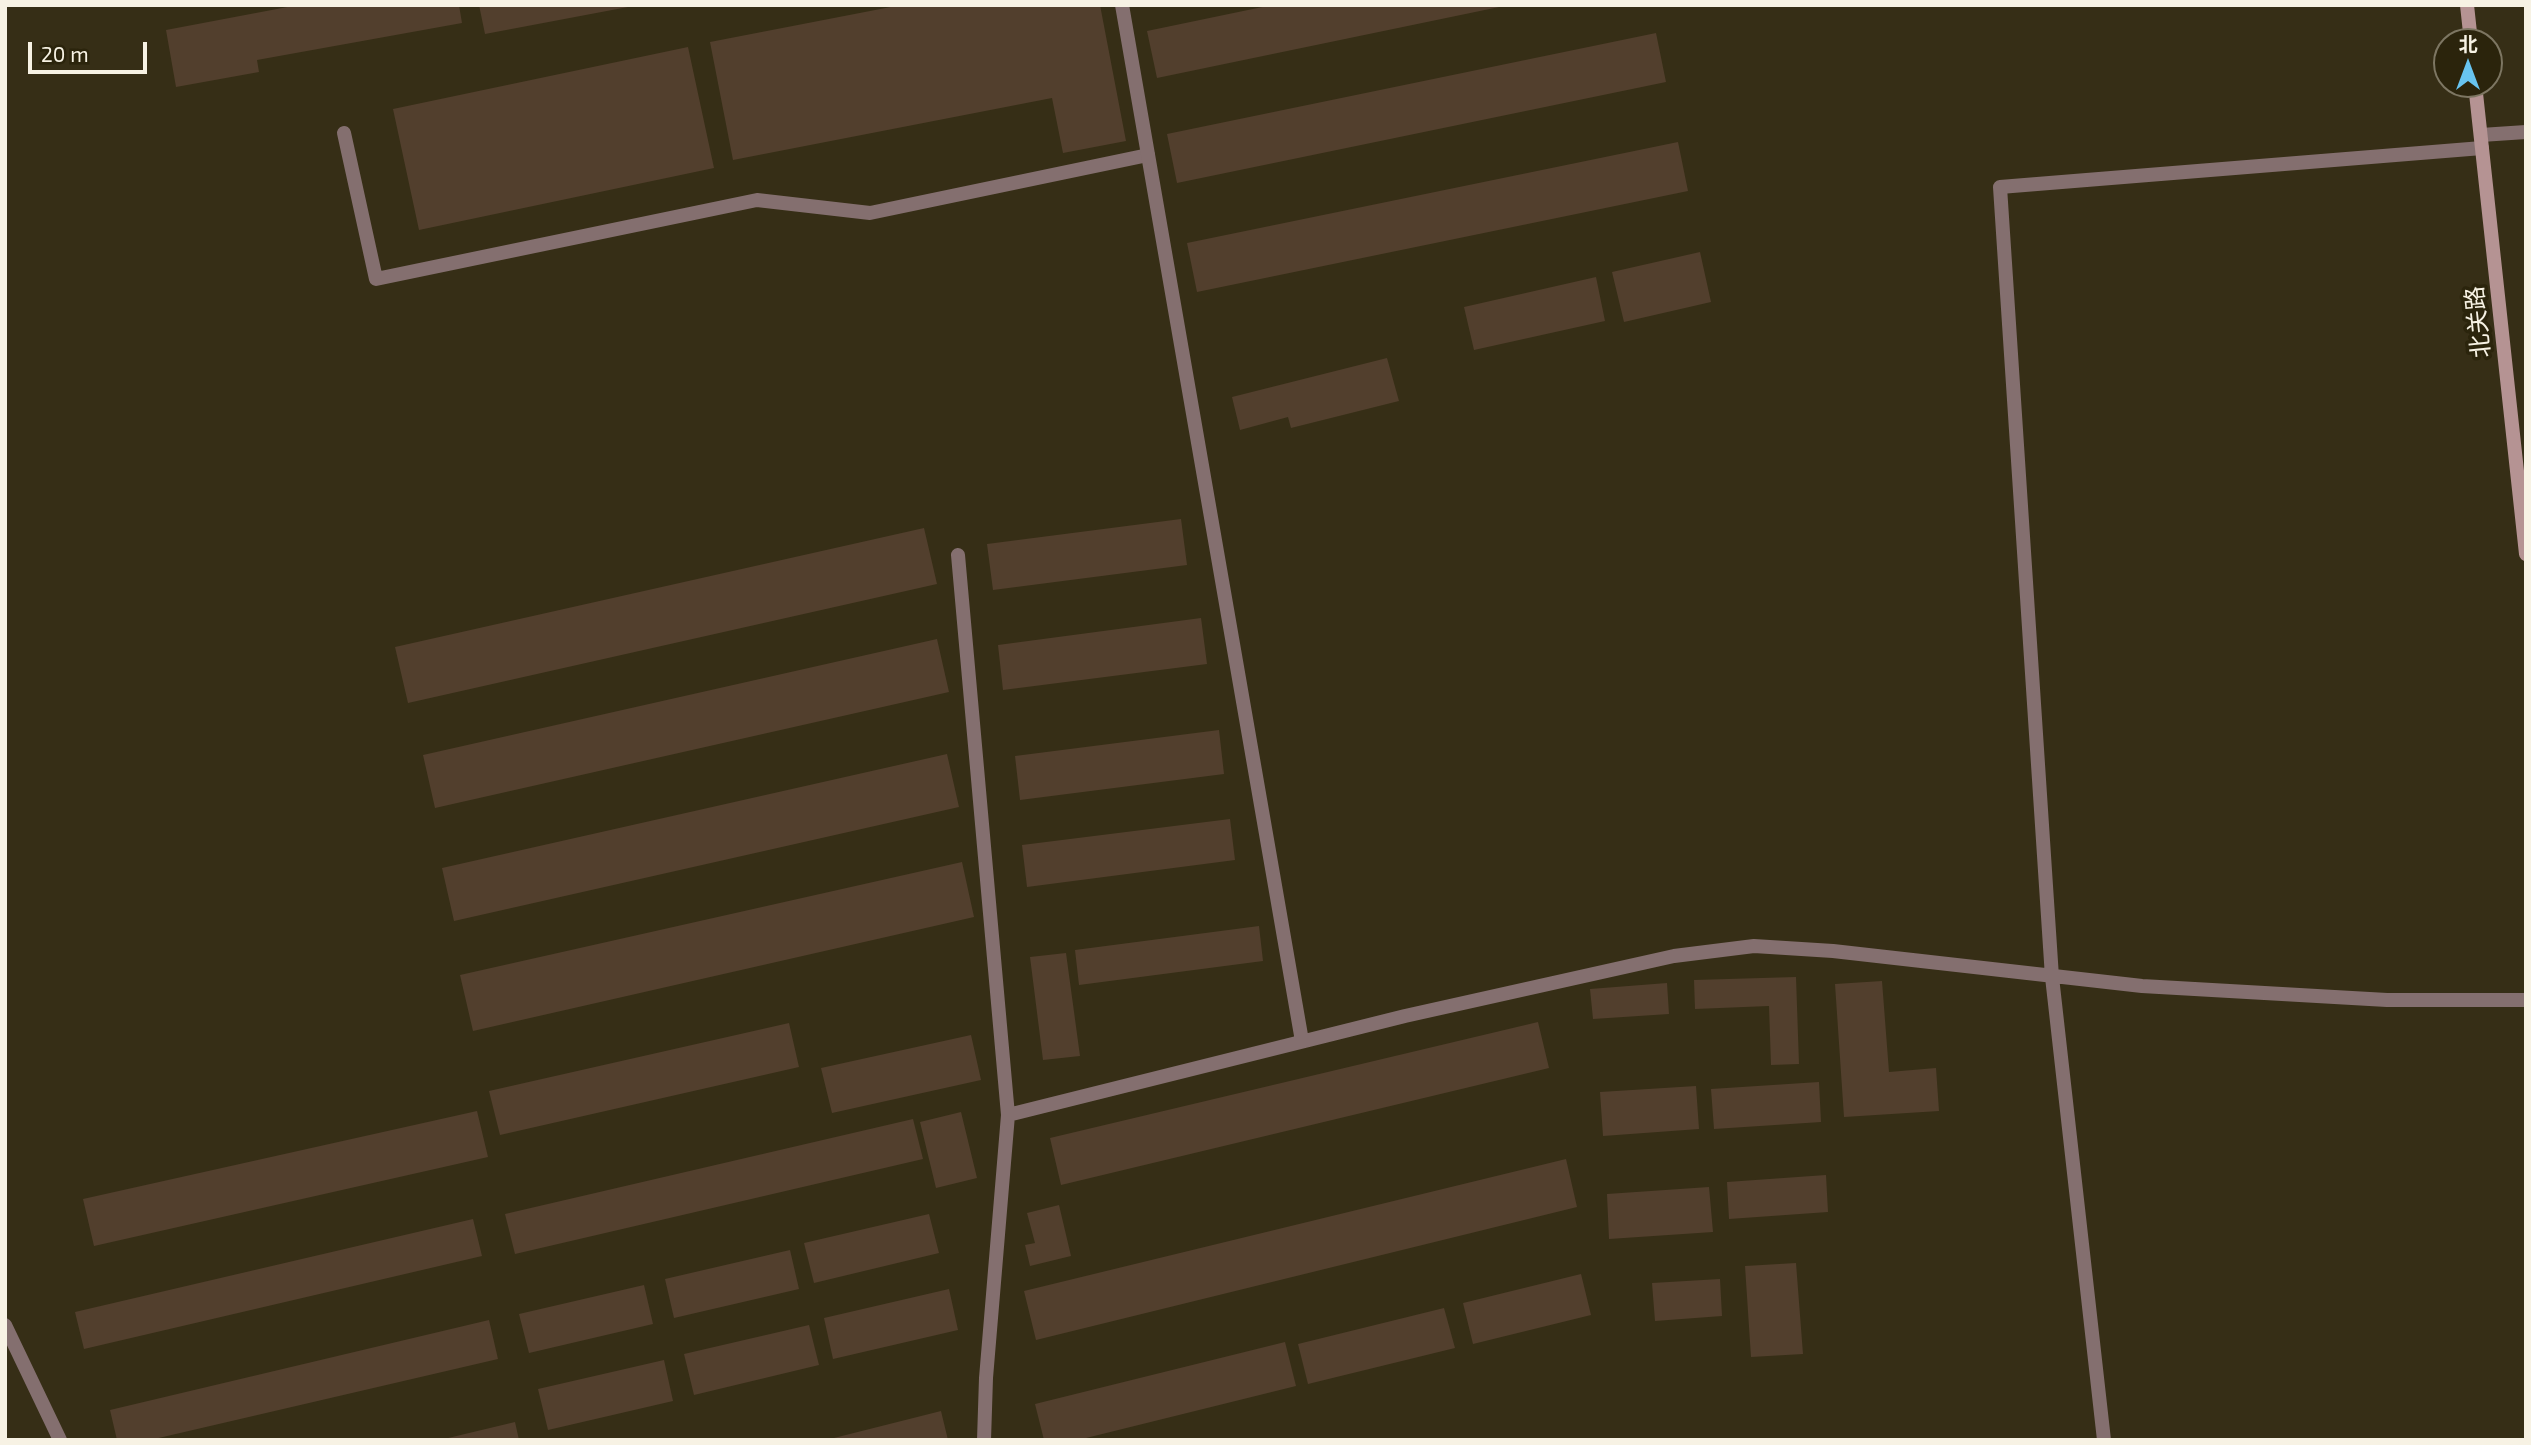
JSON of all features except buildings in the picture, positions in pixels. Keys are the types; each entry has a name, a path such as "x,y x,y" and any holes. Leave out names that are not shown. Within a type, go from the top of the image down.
{"street":[{"path":"1122,5 1302,1041"},
{"path":"2467,5 2469,28"},
{"name":"北关路","path":"2477,98 2526,554"},
{"path":"2104,1440 2052,977 2000,187 2482,141 2526,132"},
{"path":"344,133 376,279 757,200 870,213 1148,155"},
{"path":"958,555 1008,1115 987,1364 984,1440"},
{"path":"1008,1115 1405,1016 1674,956 1754,946 1833,951 2142,986 2387,1000 2526,1000"},
{"path":"5,1325 60,1440"}]}
